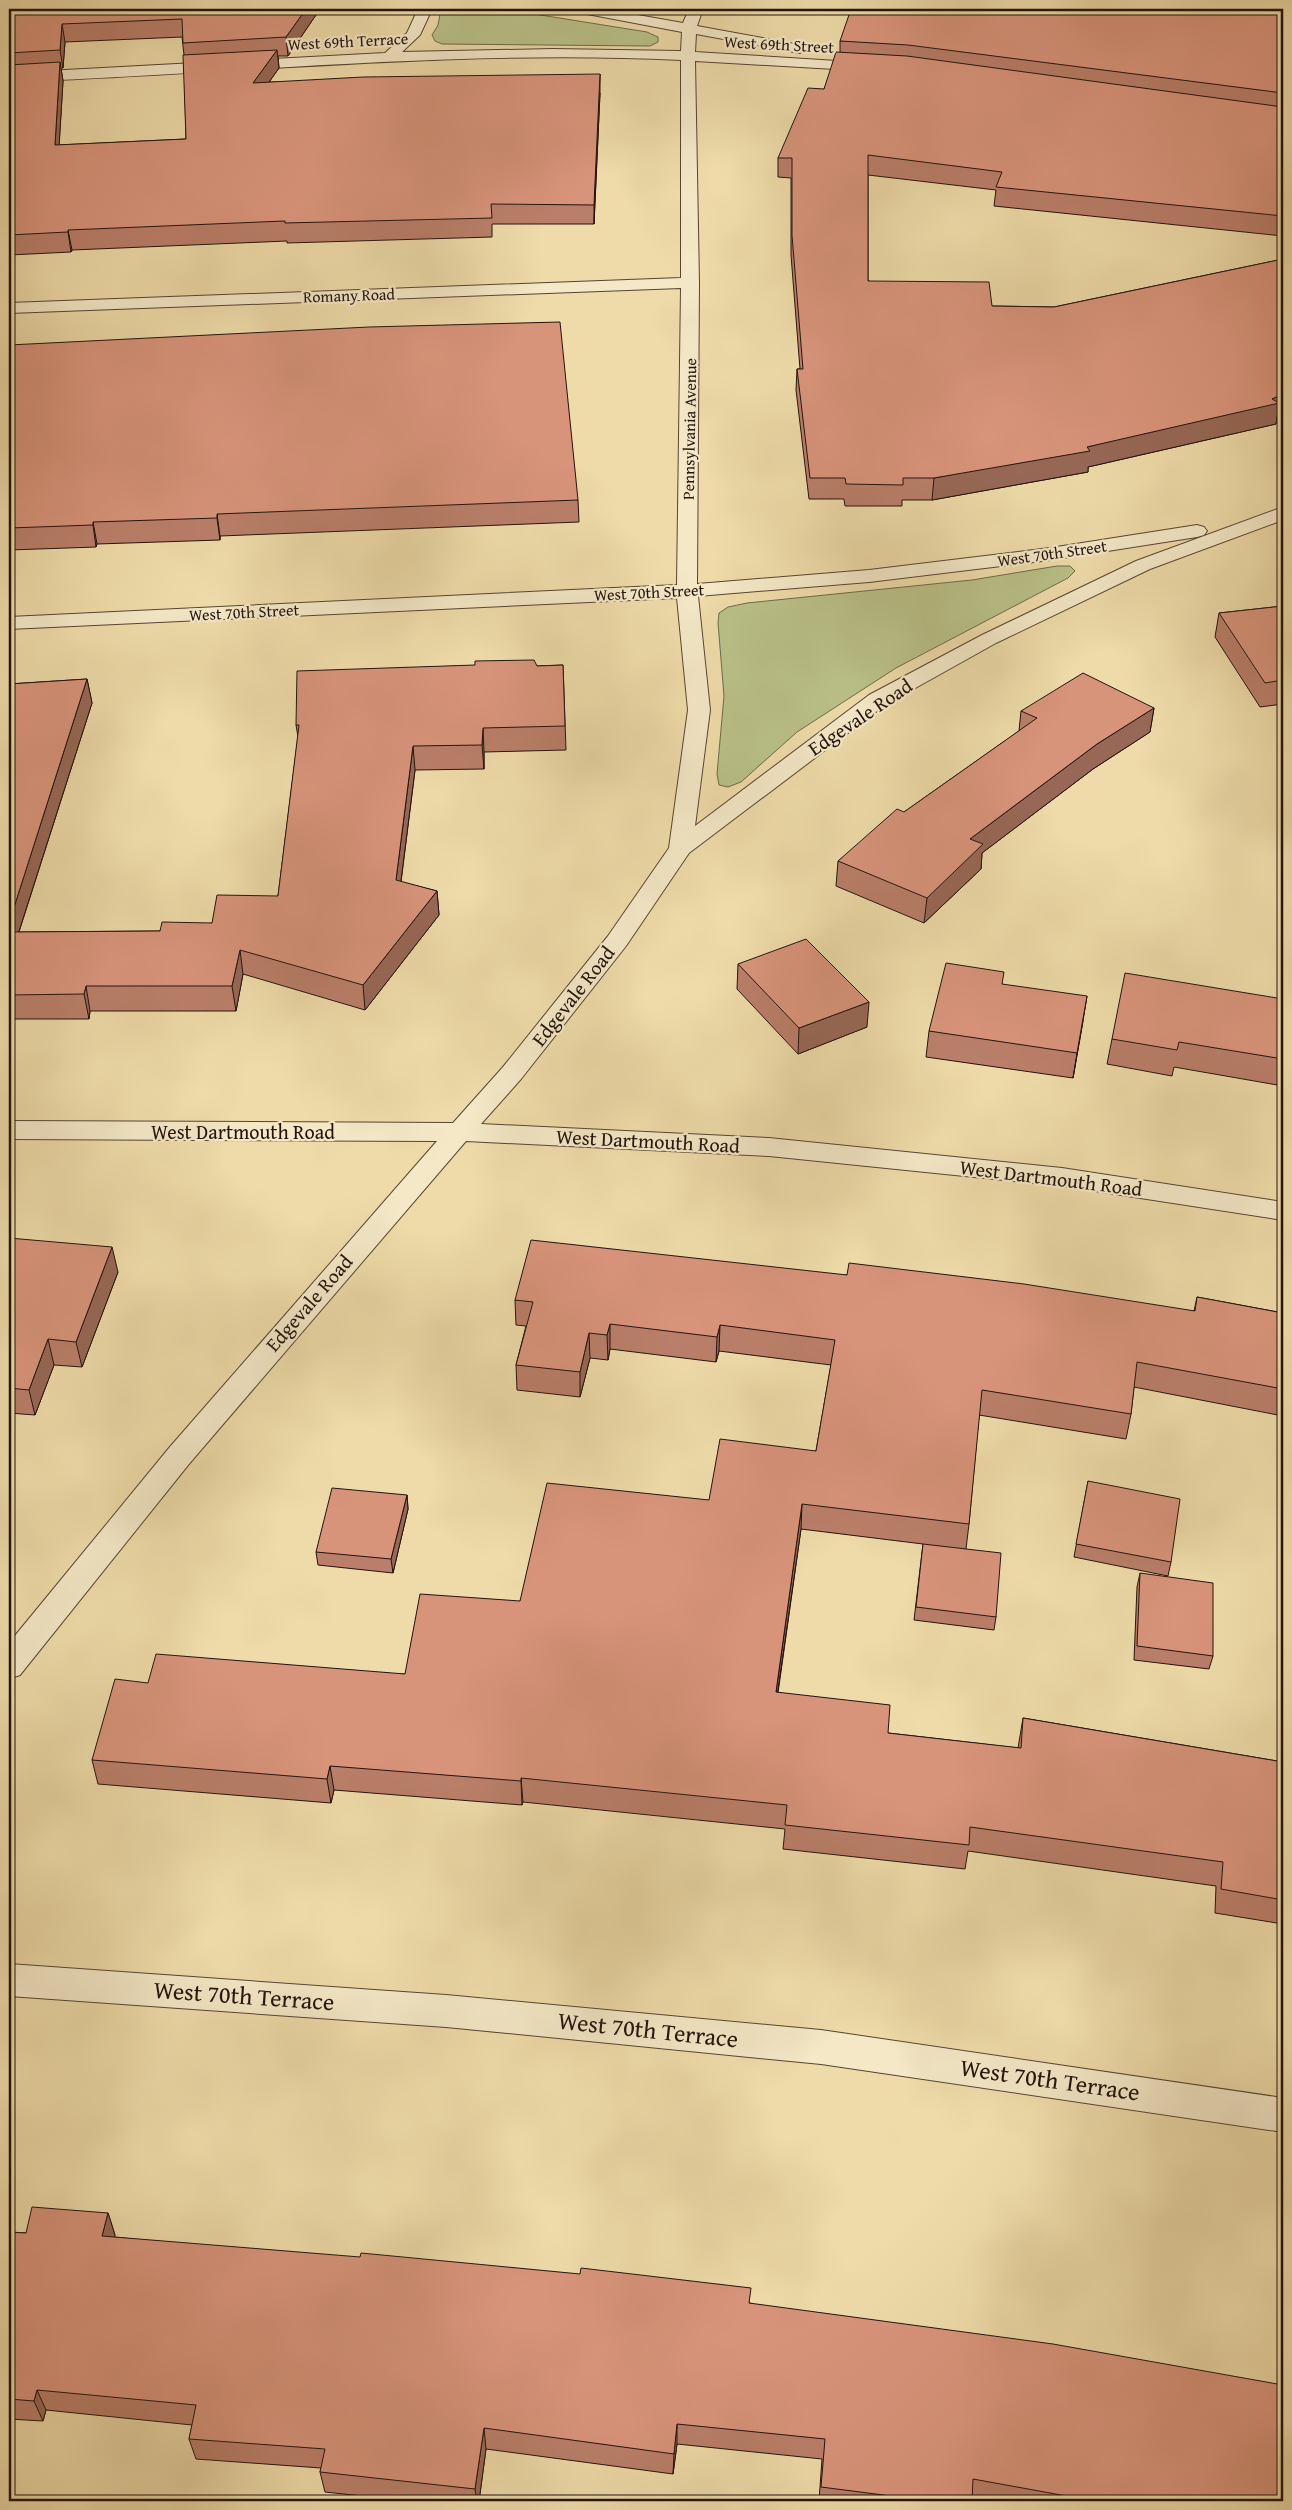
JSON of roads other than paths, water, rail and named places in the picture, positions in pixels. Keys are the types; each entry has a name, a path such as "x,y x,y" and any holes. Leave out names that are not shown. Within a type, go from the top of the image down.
{"street":[{"path":"390,56 412,35 425,9"},
{"path":"582,9 689,27"},
{"name":"Pennsylvania Avenue","path":"681,848 699,710 687,591 690,283 688,56 689,27 696,9"},
{"name":"West 69th Street","path":"688,56 887,67 689,27"},
{"name":"West 69th Terrace","path":"9,78 390,56 556,53 688,56"},
{"name":"Romany Road","path":"9,308 690,283"},
{"name":"West 70th Street","path":"9,623 687,591 869,576 1050,554 1280,518"},
{"name":"Edgevale Road","path":"9,1666 179,1456 376,1225 512,1073 617,941 681,848 877,700 988,639 1144,564 1280,518"},
{"name":"West Dartmouth Road","path":"9,1130 460,1132 769,1147 1062,1177 1283,1211"},
{"name":"West 70th Terrace","path":"9,1980 446,2011 821,2047 1283,2114"}]}
